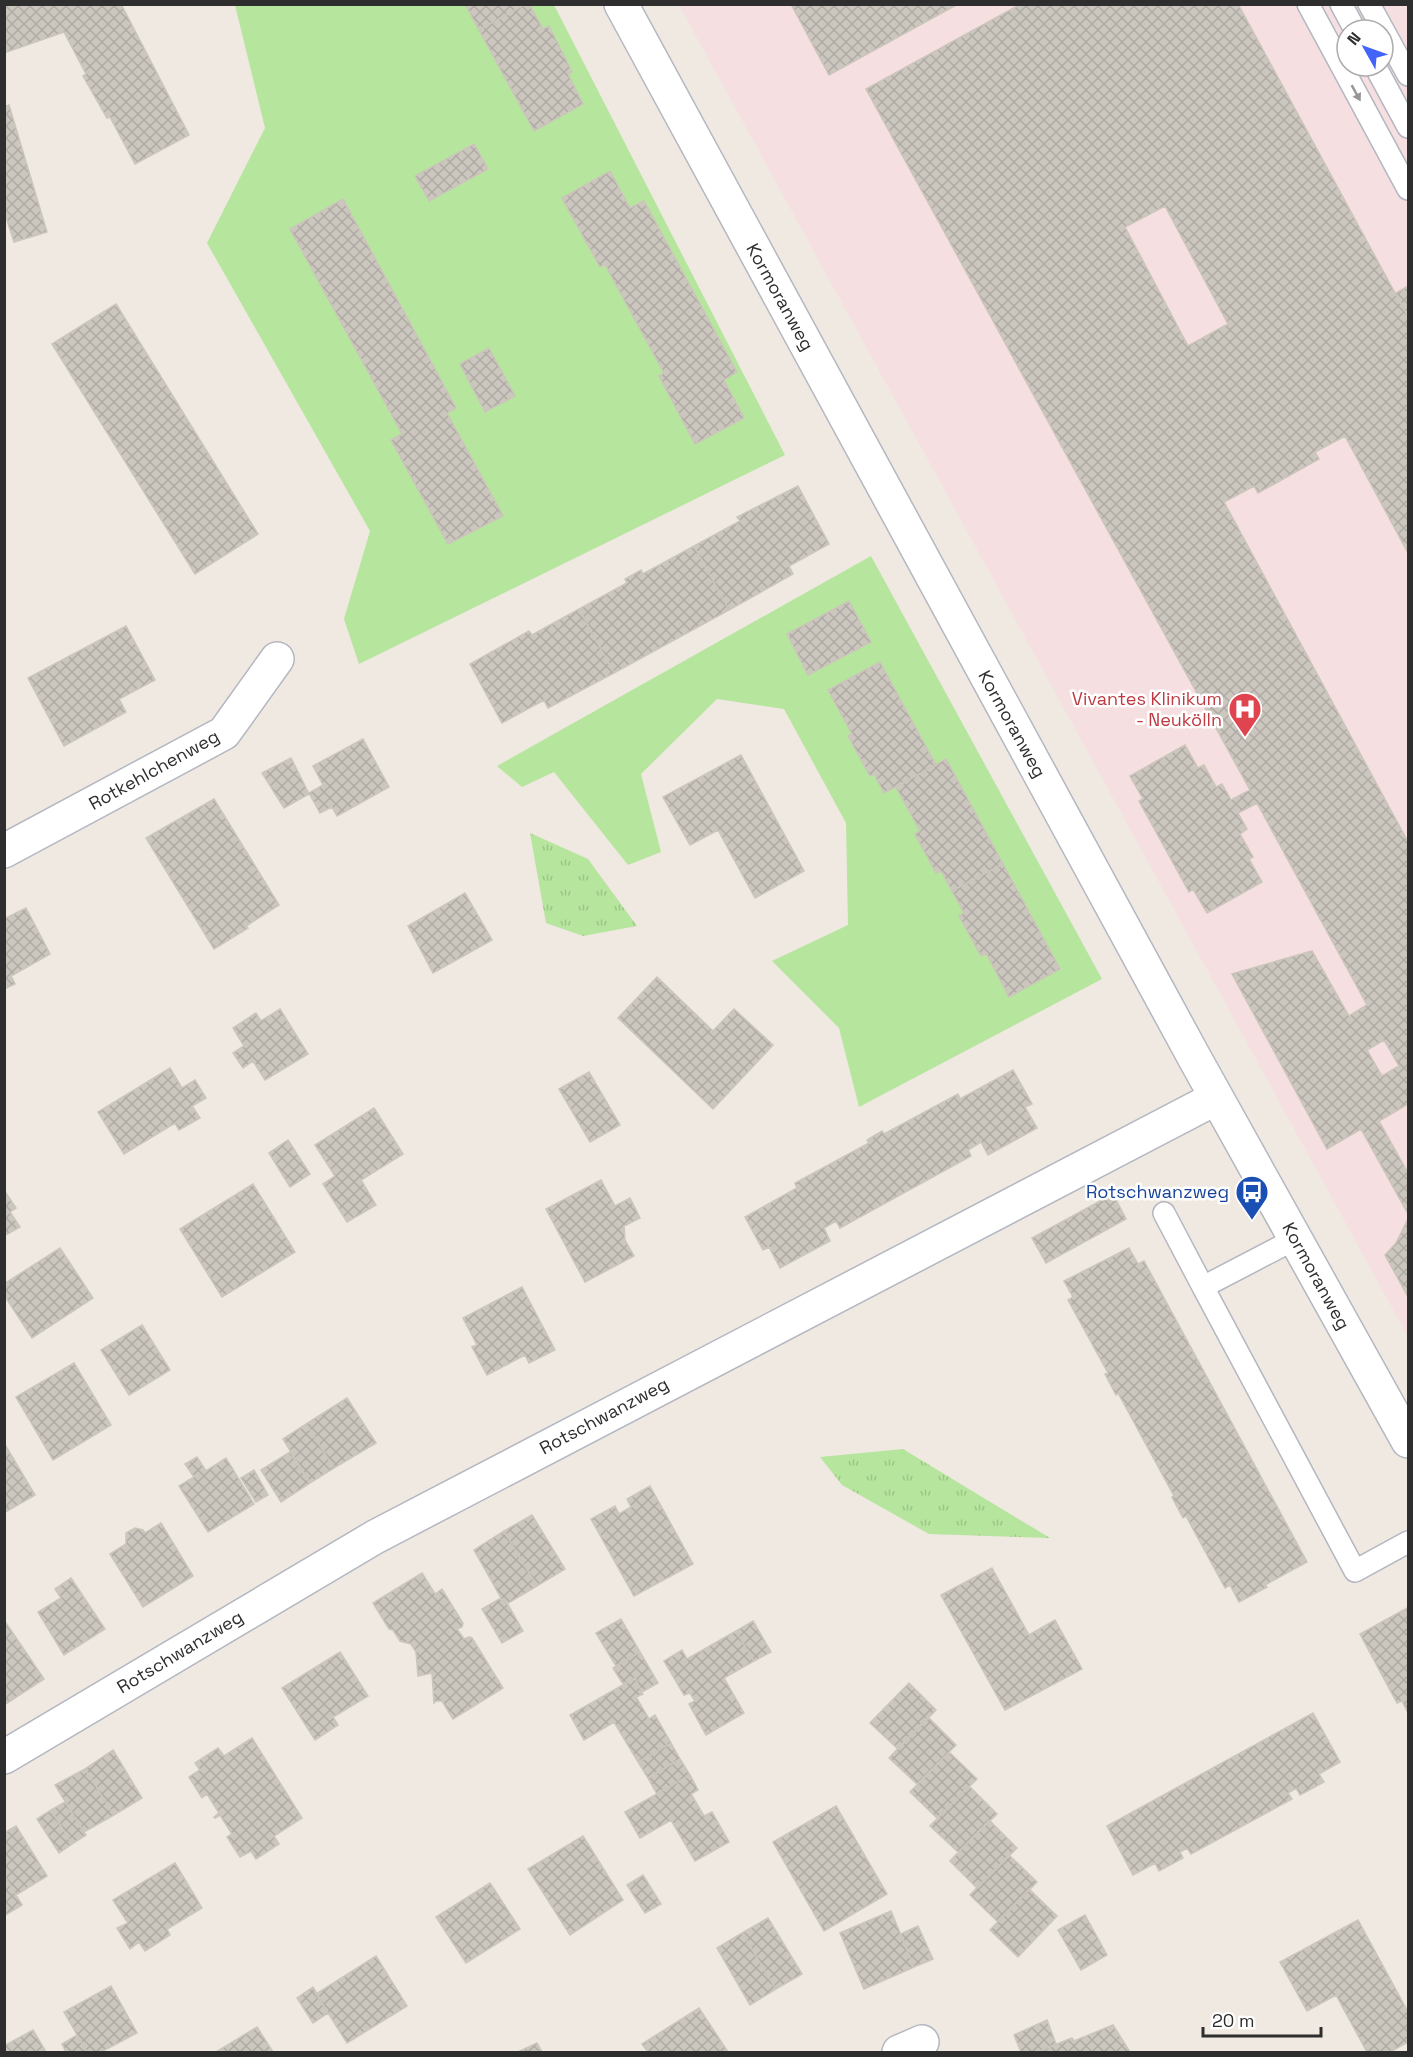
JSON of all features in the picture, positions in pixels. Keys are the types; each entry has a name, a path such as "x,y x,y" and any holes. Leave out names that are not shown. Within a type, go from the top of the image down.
{"street":[{"name":"Kormoranweg","path":"621,4 1216,1098 1408,1441"},
{"name":"Rotkehlchenweg","path":"4,851 224,733 277,659"},
{"name":"Rotschwanzweg","path":"4,1756 375,1537 1216,1098"}],"lane":[{"path":"1308,4 1408,189"},
{"path":"1341,4 1349,18"},
{"path":"1369,4 1408,75"},
{"path":"1381,78 1408,127"},
{"path":"1164,1214 1355,1571 1408,1542"},
{"path":"1203,1287 1294,1239"}],"shaded area":[{"name":"Vivantes Klinikum - Neukölln","path":"679,5 1408,5 1408,1337"}],"green space":[{"path":"235,5 554,5 785,455 359,664 344,619 370,531 207,243 265,128"},
{"path":"871,556 1102,979 859,1107 839,1028 772,961 848,925 846,823 784,709 717,699 641,774 661,852 628,865 554,772 522,787 497,766"},
{"path":"530,833 588,859 637,926 583,936 546,923"},
{"path":"903,1449 1050,1538 929,1534 842,1485 820,1457"}],"building":[{"path":"4,4 121,4 189,135 135,164 110,117 107,118 83,76 86,74 64,32 4,53"},
{"path":"465,4 526,4 479,30"},
{"path":"529,4 543,29 549,26 572,72 568,74 583,104 534,131 479,30"},
{"path":"791,4 958,4 829,75"},
{"path":"1021,4 1238,4 1408,317 1408,553 1345,436 1315,452 1319,459 1258,493 1254,486 1224,502 1408,842 1408,1104 1379,1121 1408,1173 1408,1214 1361,1129 1327,1149 1232,974 1312,951 1349,1016 1367,1005 1257,803 1238,813 1247,829 1240,834 1253,857 1249,859 1262,882 1207,913 1193,889 1189,892 1139,801 1143,799 1130,776 1185,745 1198,768 1204,765 1216,787 1222,784 1231,800 1250,790 866,89","holes":["1165,206 1228,324 1188,346 1125,227","1384,1040 1399,1066 1382,1076 1367,1050"]},
{"path":"9,105 47,232 14,242 4,211 4,107"},
{"path":"474,144 488,169 429,201 415,176"},
{"path":"610,171 630,208 644,201 737,372 724,380 744,418 695,444 659,376 664,373 605,264 600,267 562,198"},
{"path":"343,199 456,408 447,413 503,516 448,544 391,440 402,434 290,229"},
{"path":"1408,286 1408,317 1396,293"},
{"path":"116,304 258,534 195,574 52,344"},
{"path":"489,348 515,396 485,412 460,364"},
{"path":"798,486 829,544 789,566 793,574 729,610 694,546 740,521 737,517"},
{"path":"694,546 729,610 614,673 579,609 627,583 625,579 641,570 643,574"},
{"path":"849,601 871,642 808,675 787,634"},
{"path":"579,609 614,673 548,708 544,700 502,723 470,664 529,631 532,635"},
{"path":"126,626 155,680 119,699 126,712 64,746 28,678"},
{"path":"880,662 936,765 884,793 874,774 870,776 848,736 852,734 828,690"},
{"path":"363,739 389,787 337,816 332,807 320,813 309,793 323,785 313,766"},
{"path":"741,755 804,871 755,898 718,830 690,845 663,797"},
{"path":"291,758 309,794 284,808 262,773"},
{"path":"946,759 1003,864 952,891 941,871 936,873 915,834 920,831 896,787"},
{"path":"214,799 279,905 214,949 146,838"},
{"path":"1003,864 1060,969 1009,997 986,953 981,956 959,916 964,913 952,891"},
{"path":"465,893 492,940 433,973 408,926"},
{"path":"26,908 50,954 11,976 15,984 4,989 4,919"},
{"path":"657,977 713,1031 734,1009 773,1045 713,1109 618,1018"},
{"path":"280,1009 308,1054 265,1080 253,1061 243,1068 233,1053 244,1046 233,1028 256,1013 261,1021"},
{"path":"170,1068 182,1088 195,1080 206,1098 192,1106 200,1118 179,1130 175,1123 124,1154 98,1112"},
{"path":"1013,1070 1032,1104 1025,1107 1037,1128 988,1155 981,1142 968,1150 971,1156 840,1228 836,1221 824,1228 830,1241 780,1268 769,1247 763,1250 745,1217 797,1188 795,1183 869,1143 867,1140 882,1131 884,1134 958,1094 960,1099"},
{"path":"589,1072 620,1125 590,1142 559,1089"},
{"path":"374,1108 403,1154 361,1180 376,1205 347,1222 323,1184 335,1176 315,1145"},
{"path":"288,1140 310,1174 290,1187 269,1153"},
{"path":"601,1180 615,1206 630,1198 640,1218 624,1226 625,1240 634,1256 585,1282 546,1209"},
{"path":"253,1184 295,1252 222,1297 180,1229"},
{"path":"4,1190 16,1208 10,1212 20,1227 4,1236"},
{"path":"1113,1194 1126,1219 1046,1263 1032,1238"},
{"path":"1408,1219 1408,1297 1385,1255 1396,1243"},
{"path":"60,1248 93,1298 32,1338 4,1295 4,1284"},
{"path":"1129,1248 1138,1264 1144,1261 1307,1562 1239,1602 1230,1585 1225,1588 1186,1516 1183,1518 1172,1497 1174,1496 1118,1393 1116,1395 1105,1374 1108,1373 1068,1300 1073,1297 1064,1281"},
{"path":"522,1287 555,1350 529,1363 525,1355 487,1375 472,1347 477,1345 463,1318"},
{"path":"142,1325 170,1370 129,1395 101,1350"},
{"path":"74,1363 111,1425 53,1460 16,1397"},
{"path":"347,1398 376,1443 334,1468 306,1424"},
{"path":"306,1424 334,1468 310,1483 283,1439"},
{"path":"4,1443 35,1495 4,1513"},
{"path":"290,1452 310,1483 281,1502 261,1470"},
{"path":"197,1457 206,1471 226,1458 254,1504 208,1532 179,1486 194,1477 185,1464"},
{"path":"254,1470 268,1495 256,1502 241,1478"},
{"path":"650,1486 693,1564 634,1596 591,1519 615,1506 619,1514 631,1507 627,1499"},
{"path":"532,1515 565,1569 537,1586 504,1531"},
{"path":"161,1523 193,1576 143,1607 110,1554 126,1544 126,1533 135,1528 145,1533"},
{"path":"504,1531 537,1586 505,1605 474,1550"},
{"path":"992,1568 1029,1635 1055,1620 1082,1669 1005,1710 941,1595"},
{"path":"422,1573 435,1594 442,1589 463,1623 462,1627 457,1629 464,1639 472,1638 503,1688 453,1719 442,1701 434,1703 432,1673 418,1676 416,1652 411,1644 400,1641 393,1630 389,1629 373,1603"},
{"path":"71,1578 105,1629 64,1655 38,1612 61,1598 55,1589"},
{"path":"501,1598 505,1605 507,1603 523,1631 502,1643 482,1609"},
{"path":"1407,1608 1408,1713 1402,1701 1397,1703 1360,1634"},
{"path":"621,1619 640,1652 616,1666 596,1633"},
{"path":"4,1620 44,1679 4,1705"},
{"path":"753,1621 771,1652 754,1661 736,1631"},
{"path":"736,1631 754,1661 724,1678 744,1713 706,1735 689,1704 695,1701 690,1693 684,1695 664,1661 682,1650 687,1659"},
{"path":"340,1652 368,1696 333,1717 338,1725 315,1740 282,1688"},
{"path":"640,1652 658,1683 642,1692 635,1678 623,1684 613,1668"},
{"path":"635,1678 643,1694 636,1697 649,1719 655,1715 671,1743 638,1762 614,1722 584,1740 570,1715"},
{"path":"909,1683 936,1710 898,1749 870,1723"},
{"path":"1313,1713 1340,1762 1319,1774 1324,1782 1300,1795 1296,1788 1288,1793 1292,1799 1191,1854 1187,1848 1180,1852 1183,1858 1159,1871 1155,1863 1133,1875 1107,1826"},
{"path":"928,1717 956,1745 917,1784 889,1758"},
{"path":"252,1738 302,1818 274,1836 279,1844 256,1859 251,1851 240,1857 227,1837 232,1834 220,1815 214,1817 219,1813 207,1794 202,1798 189,1777 200,1770 195,1763 218,1748 224,1756"},
{"path":"671,1743 680,1759 648,1778 638,1762"},
{"path":"113,1750 142,1798 114,1815 85,1769"},
{"path":"949,1752 977,1779 937,1818 910,1792"},
{"path":"680,1759 690,1775 657,1794 648,1778"},
{"path":"85,1769 114,1815 84,1832 55,1785"},
{"path":"690,1775 698,1790 691,1794 704,1816 712,1812 729,1842 695,1861 671,1820 640,1838 625,1812"},
{"path":"969,1786 997,1814 958,1852 930,1826"},
{"path":"65,1802 86,1835 72,1844 51,1810"},
{"path":"836,1806 887,1894 824,1931 773,1842"},
{"path":"51,1810 72,1844 59,1853 37,1819"},
{"path":"989,1820 1017,1848 977,1888 950,1861"},
{"path":"16,1826 47,1876 16,1895 4,1875 4,1833"},
{"path":"583,1836 623,1900 570,1935 528,1869"},
{"path":"1009,1855 1037,1882 998,1922 970,1895"},
{"path":"175,1863 202,1908 167,1929 170,1935 145,1951 139,1942 130,1949 117,1928 128,1923 113,1900"},
{"path":"4,1875 22,1905 4,1916"},
{"path":"643,1875 661,1904 645,1913 627,1885"},
{"path":"490,1883 520,1929 466,1963 436,1917"},
{"path":"1029,1889 1057,1916 1018,1957 990,1930"},
{"path":"891,1911 914,1967 864,1989 840,1933"},
{"path":"1085,1915 1107,1955 1081,1970 1058,1930"},
{"path":"768,1918 802,1974 776,1989 742,1933"},
{"path":"1358,1920 1408,2012 1408,2042 1390,2052 1367,2052 1336,1995 1307,2011 1280,1962"},
{"path":"918,1926 933,1959 914,1967 901,1934"},
{"path":"742,1933 776,1989 750,2005 717,1948"},
{"path":"376,1956 407,2006 347,2043 316,1994"},
{"path":"111,1986 137,2033 101,2052 87,2052 64,2012"},
{"path":"313,1987 328,2013 313,2023 297,1998"},
{"path":"699,2008 728,2052 648,2052 642,2044"},
{"path":"1047,2020 1056,2044 1042,2050 1043,2052 1021,2052 1014,2035"},
{"path":"1113,2025 1130,2052 1043,2052 1042,2050 1072,2038 1074,2041"},
{"path":"257,2027 273,2052 216,2052"},
{"path":"33,2030 46,2052 4,2052 4,2046"},
{"path":"77,2035 87,2052 66,2052 62,2044"},
{"path":"537,2043 542,2052 518,2052"}],"place":[{"name":"Vivantes Klinikum - Neukölln","path":"1245,738"},
{"name":"Rotschwanzweg","path":"1252,1221"}]}
